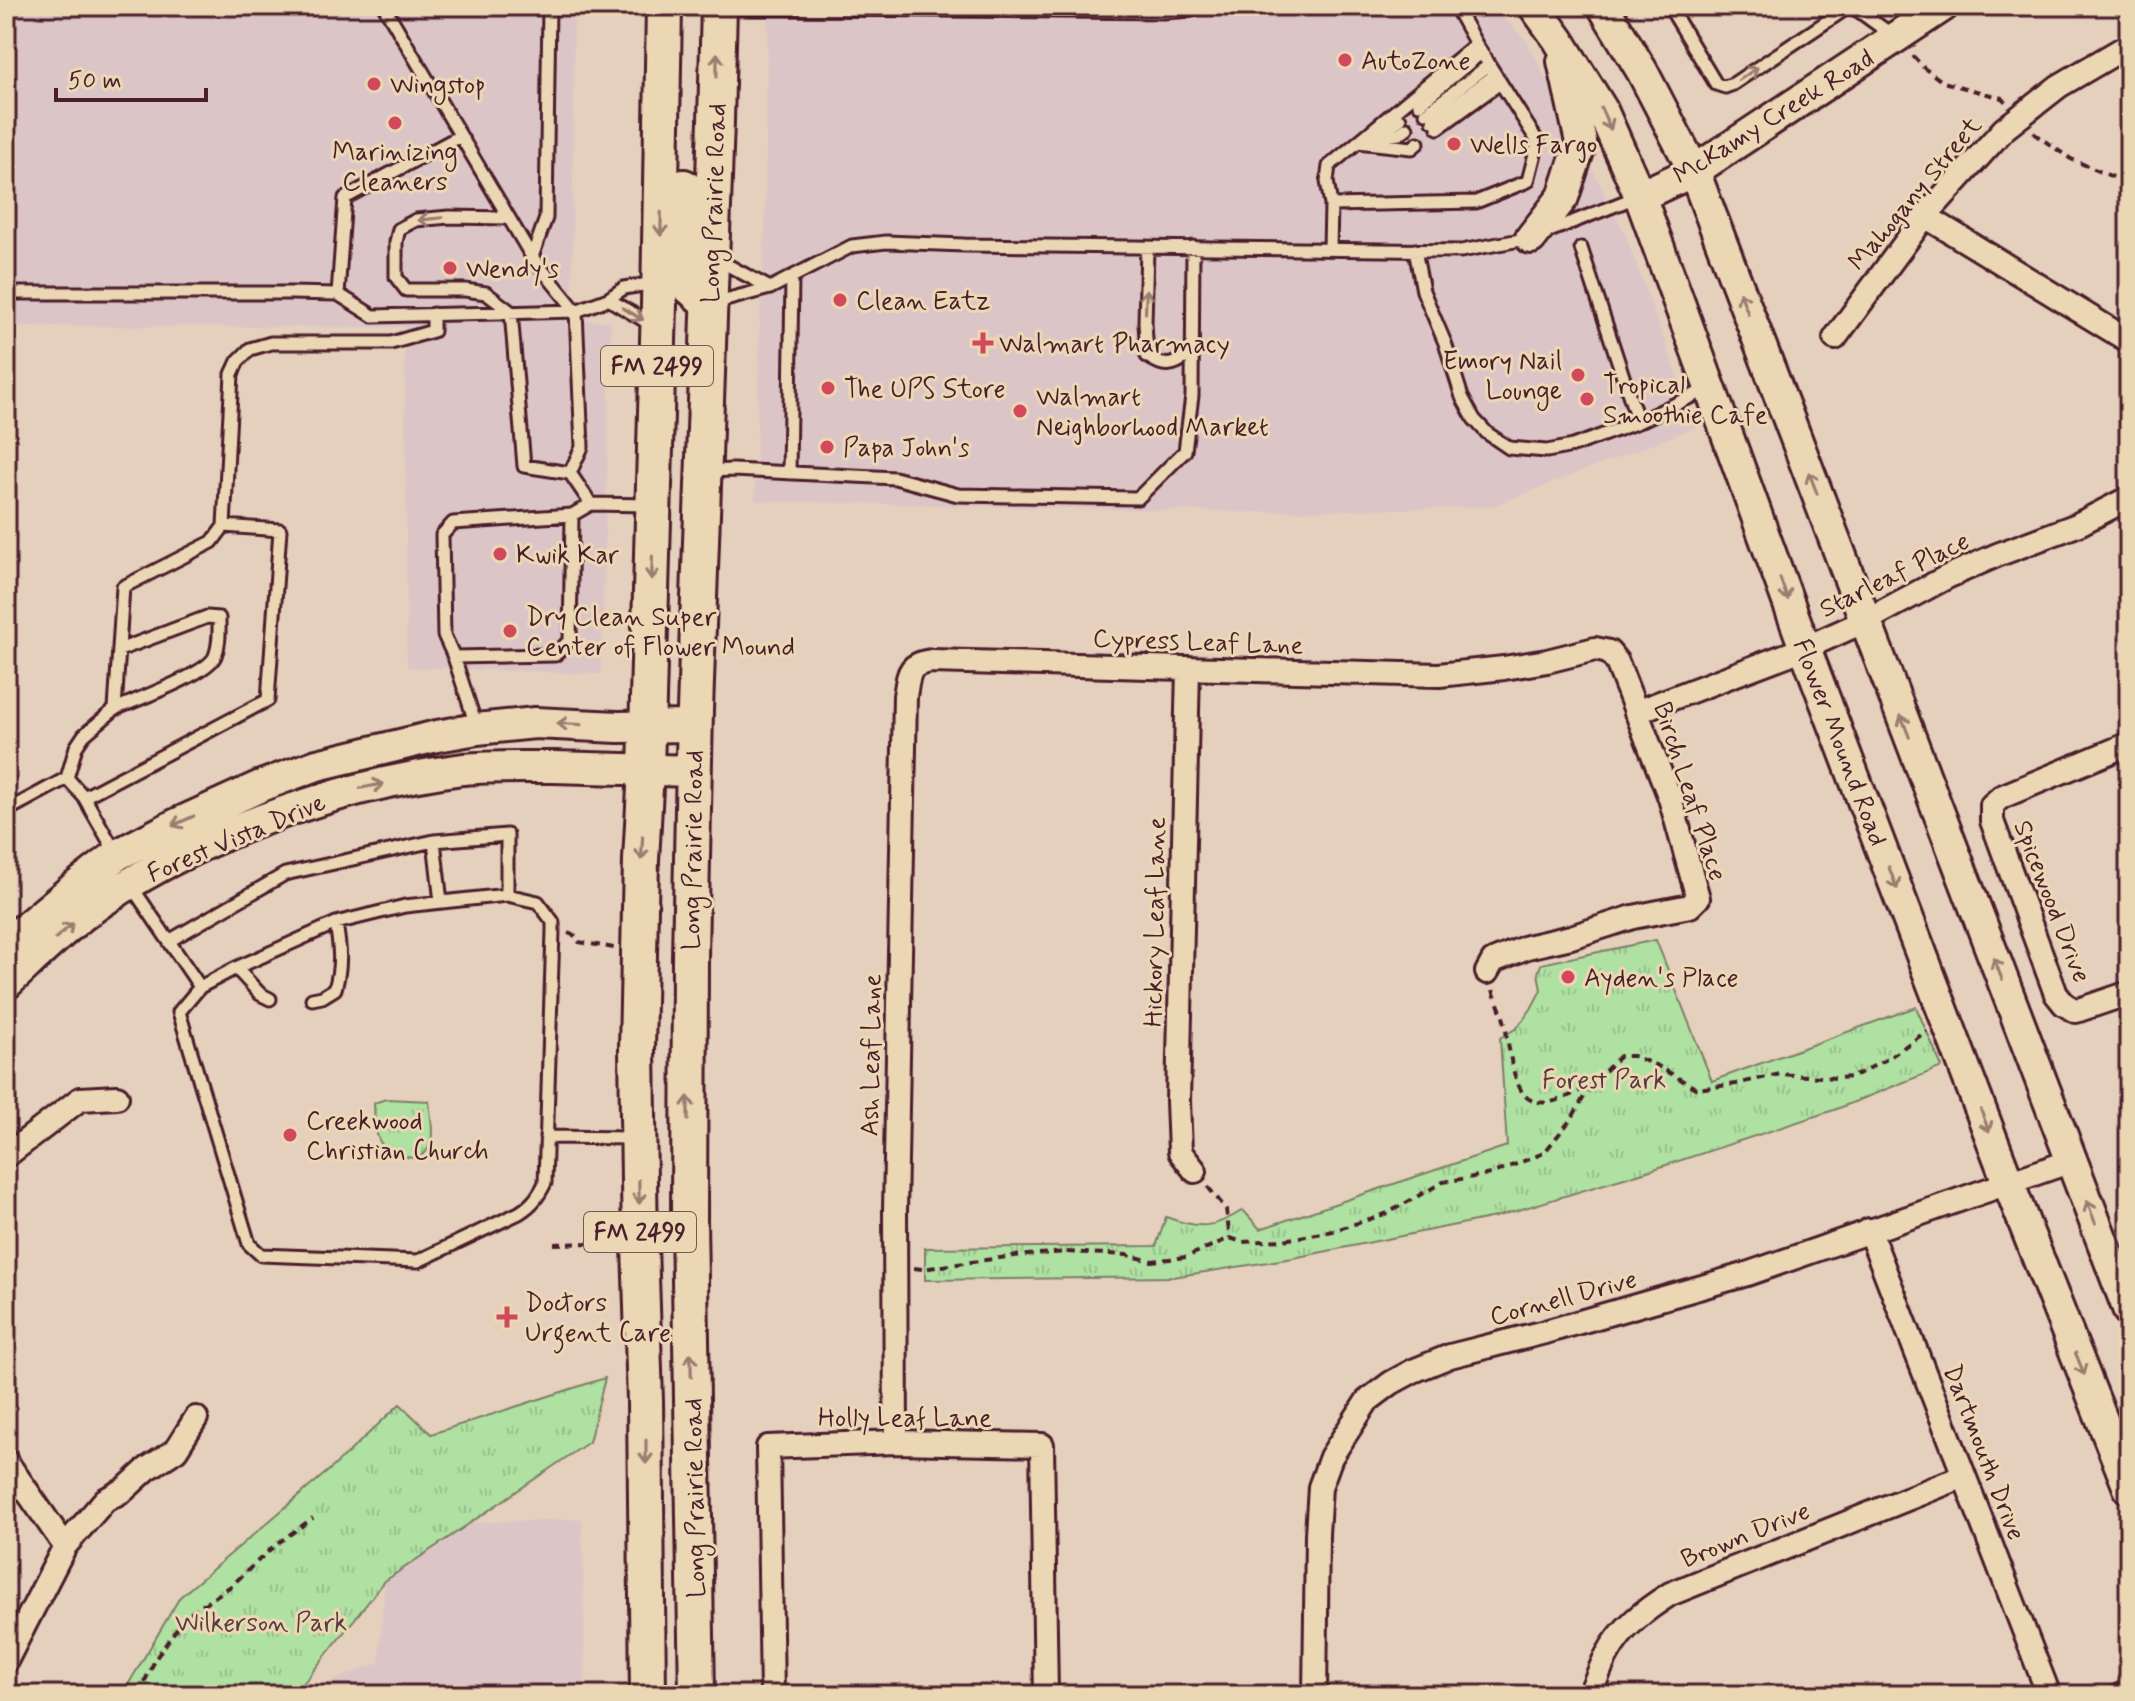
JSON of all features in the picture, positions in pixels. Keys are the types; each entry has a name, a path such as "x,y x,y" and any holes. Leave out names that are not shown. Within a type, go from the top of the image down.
{"main road":[{"name":"Long Prairie Road","path":"648,1695 637,1050 660,282 664,6"},
{"name":"Flower Mound Road","path":"1534,6 1602,110 1640,196 1805,648 2008,1182 2129,1488"},
{"path":"1603,6 1642,71 1694,171 2129,1311"},
{"name":"McKamy Creek Road","path":"1640,196 1694,171 1943,6"},
{"name":"Long Prairie Road","path":"697,1695 689,1029 694,726 719,7"},
{"path":"1531,238 1563,197 1581,142 1558,39"},
{"path":"664,54 682,108 685,272 688,285 710,304"},
{"path":"660,282 682,312 686,328 684,447 703,471"},
{"name":"Forest Vista Drive","path":"6,944 117,855 261,786 317,765 437,736 535,723 694,726"},
{"name":"Forest Vista Drive","path":"6,984 82,916 130,883 215,840 285,811 359,789 465,769 523,767 693,771"},
{"path":"117,855 130,883"}],"street":[{"name":"Mahogany Street","path":"1835,338 1925,216 2004,129 2059,86 2129,45"},
{"path":"1925,216 2129,341"},
{"name":"Starleaf Place","path":"1636,712 1805,648 1865,621 1947,577 2077,525 2129,498"},
{"name":"Birch Leaf Place","path":"1486,670 1547,661 1595,649 1609,652 1617,662 1670,798 1698,898 1690,906 1633,917 1527,947 1493,961 1487,972"},
{"name":"Cypress Leaf Lane","path":"910,669 918,662 932,661 1439,675 1486,670"},
{"name":"Hickory Leaf Lane","path":"1188,668 1178,1101 1180,1152 1195,1171"},
{"name":"Ash Leaf Lane","path":"896,1442 895,1195 905,696 910,669"},
{"name":"Spicewood Drive","path":"2129,744 2001,797 1992,805 1992,821 2056,994 2064,1004 2076,1011 2129,993"},
{"path":"6,1156 80,1099 117,1097"},
{"name":"Cornell Drive","path":"1315,1695 1320,1487 1331,1457 1367,1401 1391,1383 1450,1356 1747,1274 2071,1161"},
{"name":"Dartmouth Drive","path":"1869,1230 2049,1695"},
{"path":"6,1661 65,1546 105,1500 124,1490 147,1469 176,1450 196,1418"},
{"name":"Holly Leaf Lane","path":"772,1695 768,1447 896,1442 1042,1445 1046,1695"},
{"path":"6,1461 65,1546"},
{"name":"Brown Drive","path":"1589,1695 1607,1655 1625,1629 1644,1610 1670,1594 1964,1476"},
{"path":"2121,1695 2129,1692"}],"lane":[{"path":"6,6 15,6"},
{"path":"384,6 532,257 576,311 582,447 570,473"},
{"path":"532,257 546,218 549,6"},
{"path":"719,7 1165,12 1205,6"},
{"path":"1331,205 1476,202 1528,181 1538,142 1455,6"},
{"path":"1669,6 1716,84 1725,87 1851,6 1896,38"},
{"path":"1429,117 1479,48"},
{"path":"1330,249 1329,166 1479,48"},
{"path":"1429,117 1495,74"},
{"path":"1429,117 1495,74"},
{"path":"1388,128 1410,131 1406,141 1363,138 1388,128"},
{"path":"338,294 345,198 460,136"},
{"path":"710,304 770,288 852,246 886,242 1461,251 1531,238 1640,196"},
{"path":"508,218 416,220 399,229 396,277 406,290 486,293 511,312 524,466 570,473 591,504"},
{"path":"1147,247 1147,356 1159,365 1174,364 1192,354"},
{"path":"703,471 895,478 958,495 1138,498 1185,451 1192,396 1193,247"},
{"path":"1581,248 1638,422"},
{"path":"1415,250 1423,291 1445,343 1462,397 1474,419 1487,433 1509,448 1547,451 1573,446 1638,422 1709,388"},
{"path":"712,256 770,288"},
{"path":"789,473 792,278"},
{"path":"6,293 338,294 373,316 576,311 608,299 624,288 660,282"},
{"path":"608,299 658,328"},
{"path":"115,709 123,587 212,542 224,526 232,374 238,361 250,349 271,343 391,343 433,331 433,314"},
{"path":"477,729 444,635 442,535 453,523 572,515 591,504 653,505"},
{"path":"454,657 555,655 570,640 572,515"},
{"path":"84,797 268,700 280,530 224,526"},
{"path":"6,811 67,778 76,747 84,735 115,709 201,672 215,659 219,618 207,617 119,650"},
{"path":"67,778 84,797 117,855"},
{"path":"169,941 285,874 434,841 507,835 507,895"},
{"path":"434,841 441,902"},
{"path":"130,883 200,987"},
{"path":"507,895 538,902 553,922 545,1183 538,1198 530,1207 418,1261 261,1255 249,1244 179,1012 200,987 336,923 405,906 441,902 507,895"},
{"path":"312,999 335,989 340,963 336,923"},
{"path":"236,968 260,994 270,999"},
{"path":"546,1137 638,1138"}],"path":[{"path":"553,931 570,933 579,942 614,948"},
{"path":"1487,972 1504,1020 1513,1069 1524,1095 1534,1102 1557,1101 1590,1086"},
{"path":"896,1266 922,1269 1066,1252 1127,1255 1152,1261 1186,1257 1230,1238 1242,1242 1284,1240 1333,1231 1388,1213 1443,1182 1491,1174 1544,1153 1572,1118 1590,1086 1620,1056 1633,1056 1658,1066 1697,1089 1780,1074 1853,1077 1947,1020"},
{"path":"1195,1171 1226,1209 1230,1238"},
{"path":"554,1244 592,1243 602,1219 610,1217"},
{"path":"138,1695 156,1658 185,1617 231,1586 275,1545 313,1518"}],"shaded area":[{"path":"6,6 574,6 572,320 611,321 601,674 407,667 405,327 6,326"},
{"path":"768,6 1492,6 1527,41 1625,234 1696,427 1490,507 1249,512 755,501 765,231"},
{"path":"582,1519 585,1695 295,1695 379,1663 385,1581 470,1523"}],"green space":[{"name":"Forest Park","path":"1656,940 1712,1081 1916,1007 1942,1067 1834,1110 1495,1217 1293,1258 1173,1277 925,1280 925,1248 1156,1246 1166,1217 1187,1224 1206,1225 1223,1221 1243,1210 1260,1229 1507,1146 1500,1038 1517,1028 1531,1009 1541,990 1538,973 1541,964"},
{"path":"386,1099 429,1101 432,1137 425,1153 410,1158 394,1150 389,1151 380,1142 374,1103"},
{"name":"Wilkerson Park","path":"605,1378 589,1442 385,1581 294,1695 122,1695 180,1597 334,1466 400,1404 431,1434"}],"place":[{"name":"AutoZone","path":"1345,60"},
{"name":"Wingstop","path":"374,84"},
{"name":"Marinizing Cleaners","path":"395,123"},
{"name":"Wells Fargo","path":"1454,144"},
{"name":"Wendy's","path":"450,268"},
{"name":"Clean Eatz","path":"840,300"},
{"name":"Walmart Pharmacy","path":"983,343"},
{"name":"Emory Nail Lounge","path":"1578,375"},
{"name":"The UPS Store","path":"828,388"},
{"name":"Tropical Smoothie Cafe","path":"1587,399"},
{"name":"Walmart Neighborhood Market","path":"1020,411"},
{"name":"Papa John's","path":"827,447"},
{"name":"Kwik Kar","path":"500,554"},
{"name":"Dry Clean Super Center of Flower Mound","path":"510,631"},
{"name":"Ayden's Place","path":"1568,977"},
{"name":"Creekwood Christian Church","path":"290,1135"},
{"name":"Doctors Urgent Care","path":"507,1317"}]}
